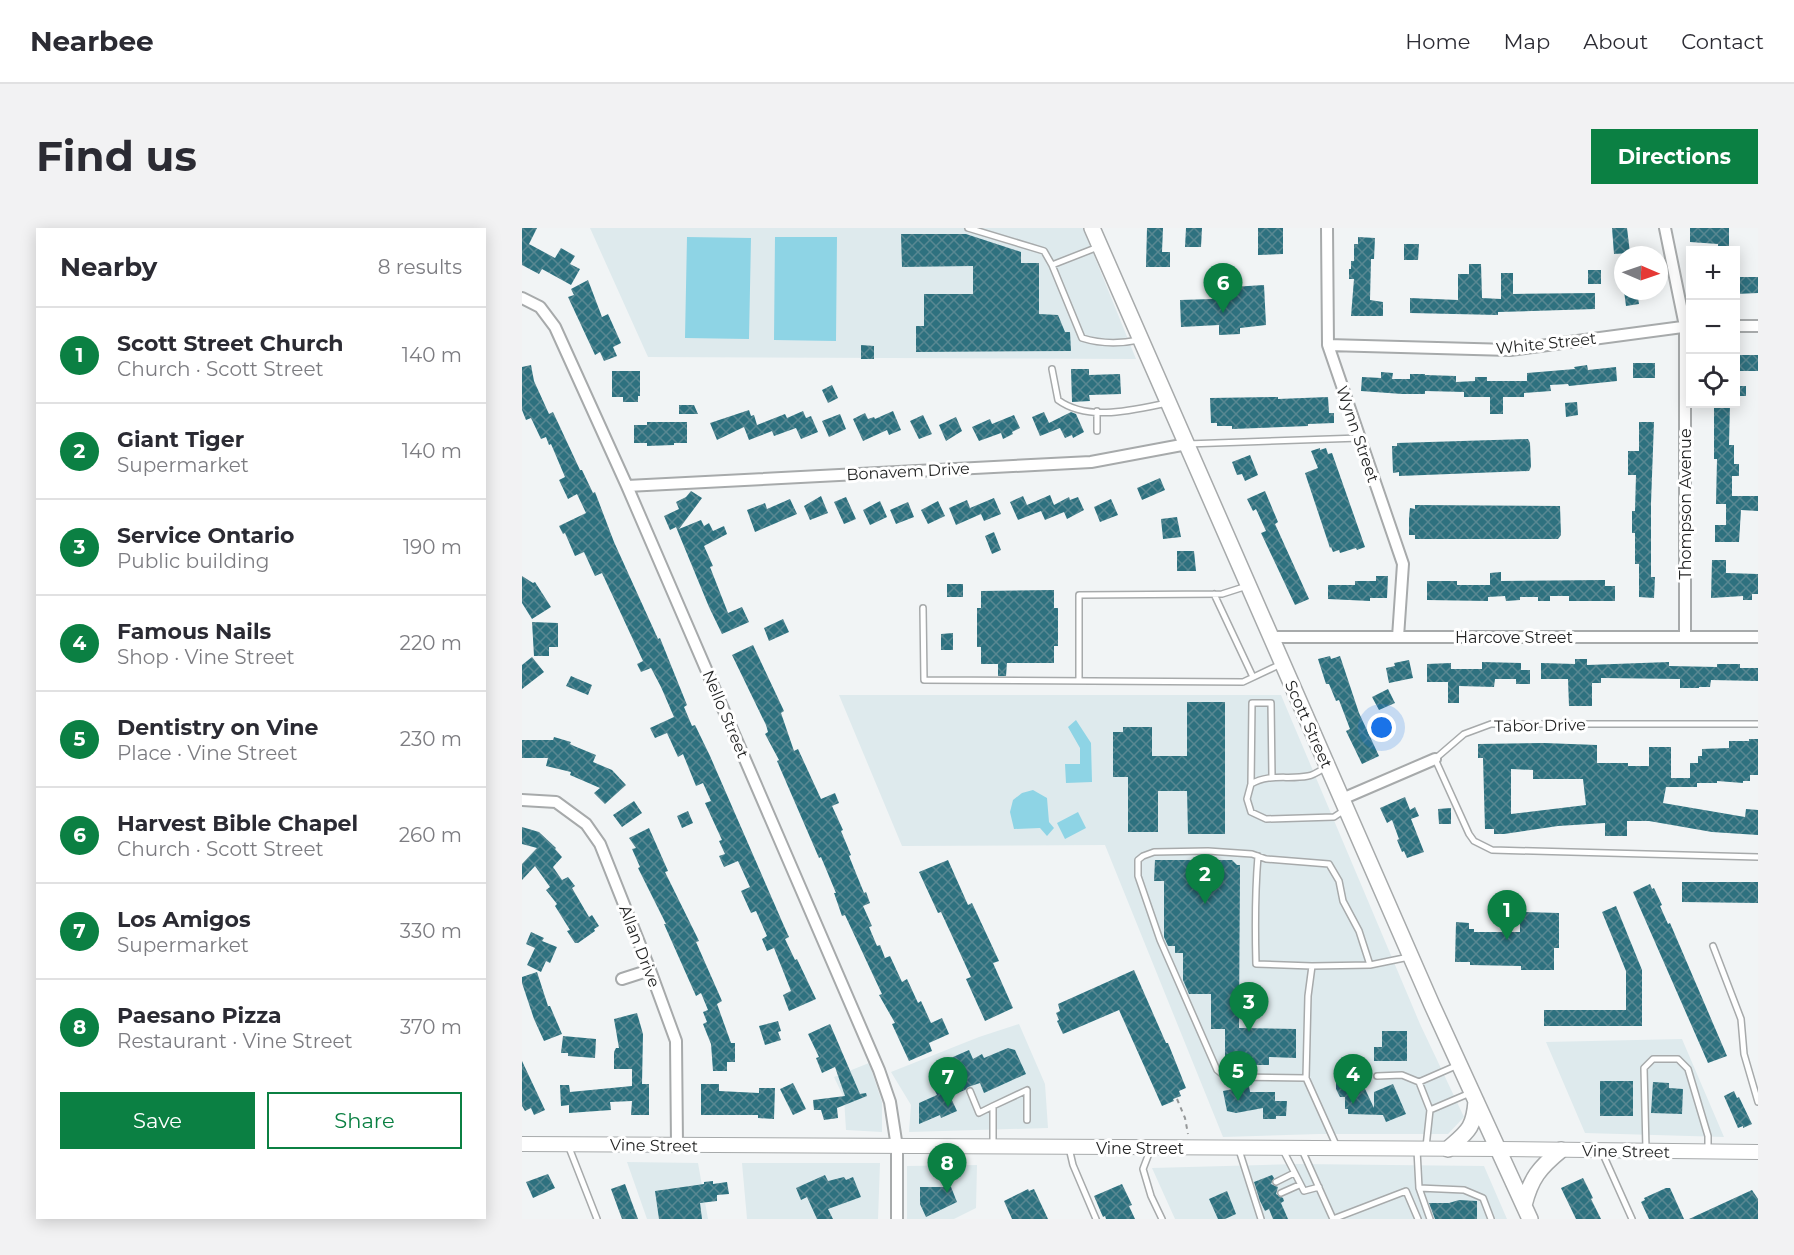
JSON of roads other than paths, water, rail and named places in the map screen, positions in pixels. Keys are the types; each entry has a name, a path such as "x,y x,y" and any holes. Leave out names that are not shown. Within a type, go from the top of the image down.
{"main road":[{"name":"Scott Street","path":"1092,228 1411,957 1527,1212"},
{"path":"1448,1149 1471,1128 1475,1115 1474,1097"},
{"path":"1527,1212 1529,1186 1534,1176 1541,1166 1561,1150"}],"street":[{"name":"Wynn Street","path":"1327,228 1328,345 1402,564 1398,637"},
{"name":"Thompson Avenue","path":"1665,228 1686,317"},
{"name":"Nello Street","path":"522,298 540,308 555,327 627,486 879,1070 890,1102 897,1147 897,1219"},
{"name":"White Street","path":"1328,345 1510,350 1686,326"},
{"path":"1740,326 1758,326"},
{"name":"Thompson Avenue","path":"1685,637 1688,354"},
{"name":"Bonavem Drive","path":"627,486 1090,462 1186,444"},
{"name":"Harcove Street","path":"1271,637 1758,637"},
{"name":"Tabor Drive","path":"1344,804 1435,759"},
{"name":"Allan Drive","path":"522,800 556,802 586,824 600,844 676,1041 677,1145"},
{"path":"622,979 650,970"},
{"name":"Vine Street","path":"522,1144 1758,1152"}],"lane":[{"path":"968,228 1044,251 1082,338 1097,343 1123,343 1141,339"},
{"path":"1052,265 1100,246"},
{"path":"1052,369 1058,400 1064,405 1083,411 1123,412 1168,403"},
{"path":"1096,411 1097,431"},
{"path":"1186,444 1360,438"},
{"path":"1079,681 1079,595 1222,594 1248,585"},
{"path":"1214,594 1253,677"},
{"path":"923,608 924,680 1243,682 1282,663"},
{"path":"1272,776 1270,703 1252,703 1251,784 1247,799 1251,812 1266,819 1334,817 1344,804"},
{"name":"Tabor Drive","path":"1435,759 1464,734 1491,724 1758,724"},
{"path":"1435,759 1469,834 1474,841 1492,850 1758,857"},
{"path":"1251,784 1261,778 1272,776 1309,776 1327,766"},
{"path":"1306,1078 1232,1077 1217,1070 1178,984 1138,876 1138,860 1154,852 1208,851 1329,864 1339,881 1343,901 1359,931 1370,965"},
{"path":"1258,856 1255,893 1257,901 1256,964 1370,965 1411,957"},
{"path":"1713,946 1741,1019 1744,1054 1758,1102"},
{"path":"1312,966 1308,996 1306,1078 1338,1149"},
{"path":"1646,1151 1644,1068 1653,1059 1678,1059 1688,1070 1708,1136 1708,1151"},
{"path":"1419,1082 1459,1064"},
{"path":"1377,1076 1402,1075 1419,1082 1430,1110 1421,1149 1421,1188 1430,1219"},
{"path":"970,1090 979,1113 1027,1090 1027,1120"},
{"path":"1430,1110 1474,1097"},
{"path":"993,1106 993,1148"},
{"path":"568,1144 597,1219"},
{"path":"1070,1148 1073,1164 1096,1219"},
{"path":"1150,1148 1143,1169 1161,1219"},
{"path":"1283,1148 1299,1185 1304,1191 1319,1187"},
{"path":"1238,1149 1259,1204 1260,1219"},
{"path":"1302,1149 1333,1219 1406,1191 1417,1219"},
{"path":"1602,1150 1632,1219"},
{"path":"1276,1182 1294,1173"},
{"path":"1281,1193 1299,1185"},
{"path":"1421,1188 1464,1190 1483,1198 1491,1219"}],"place":[{"name":"Harvest Bible Chapel","path":"1223,313"},
{"name":"Giant Tiger","path":"1205,904"},
{"name":"Scott Street Church","path":"1507,940"},
{"name":"Service Ontario","path":"1249,1032"},
{"name":"Dentistry on Vine","path":"1238,1101"},
{"name":"Famous Nails","path":"1353,1104"},
{"name":"Los Amigos","path":"948,1107"},
{"name":"Paesano Pizza","path":"947,1193"}]}
